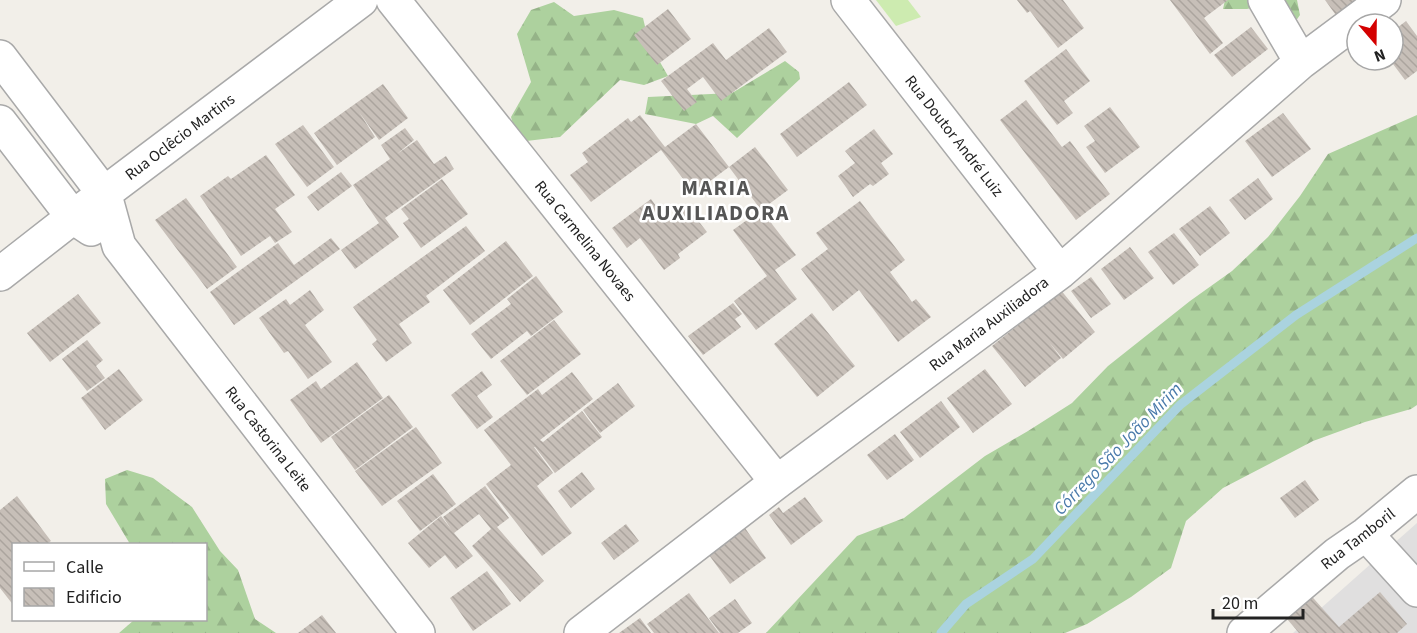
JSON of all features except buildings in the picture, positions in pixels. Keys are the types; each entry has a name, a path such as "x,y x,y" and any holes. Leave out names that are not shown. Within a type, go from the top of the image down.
{"street":[{"name":"Rua Oclêcio Martins","path":"0,274 361,0"},
{"name":"Rua Carmelina Novaes","path":"393,0 777,482"},
{"name":"Rua Doutor André Luiz","path":"848,0 1060,272"},
{"path":"1265,0 1301,62"},
{"name":"Rua Maria Auxiliadora","path":"582,633 777,482 1060,272 1301,62 1384,0"},
{"name":"Rua Castorina Leite","path":"0,57 105,195 119,246"},
{"name":"Rua Castorina Leite","path":"0,122 73,218 119,246 418,633"},
{"name":"Rua Tamboril","path":"1244,633 1337,554 1366,534 1417,492"},
{"path":"1366,534 1417,591"}],"shaded area":[{"path":"1417,523 1417,633 1293,633"}],"green space":[{"path":"876,0 908,0 921,17 896,26"},
{"path":"1225,0 1297,0 1300,15 1284,38 1260,6 1247,9 1223,9"},
{"path":"554,2 574,16 614,10 643,18 649,43 668,76 644,85 620,80 560,137 518,142 511,117 531,82 517,34 531,10"},
{"path":"785,61 799,72 800,79 737,138 713,116 696,124 645,114 648,97 732,93"},
{"path":"1417,115 1417,405 1411,409 1365,422 1313,441 1223,488 1186,521 1171,568 1131,597 1087,624 1065,633 766,633 857,536 904,518 985,456 1072,403 1108,366 1232,271 1268,237 1300,196 1328,154"},
{"path":"127,470 153,478 192,507 220,551 238,570 255,619 276,633 119,633 133,621 207,621 207,543 129,543 106,504 105,479"}],"waterway":[{"name":"Córrego São João Mirim","path":"941,633 966,604 1033,559 1180,405 1296,315 1417,238"}],"district":[{"name":"MARIA AUXILIADORA","path":"716,200"}]}
